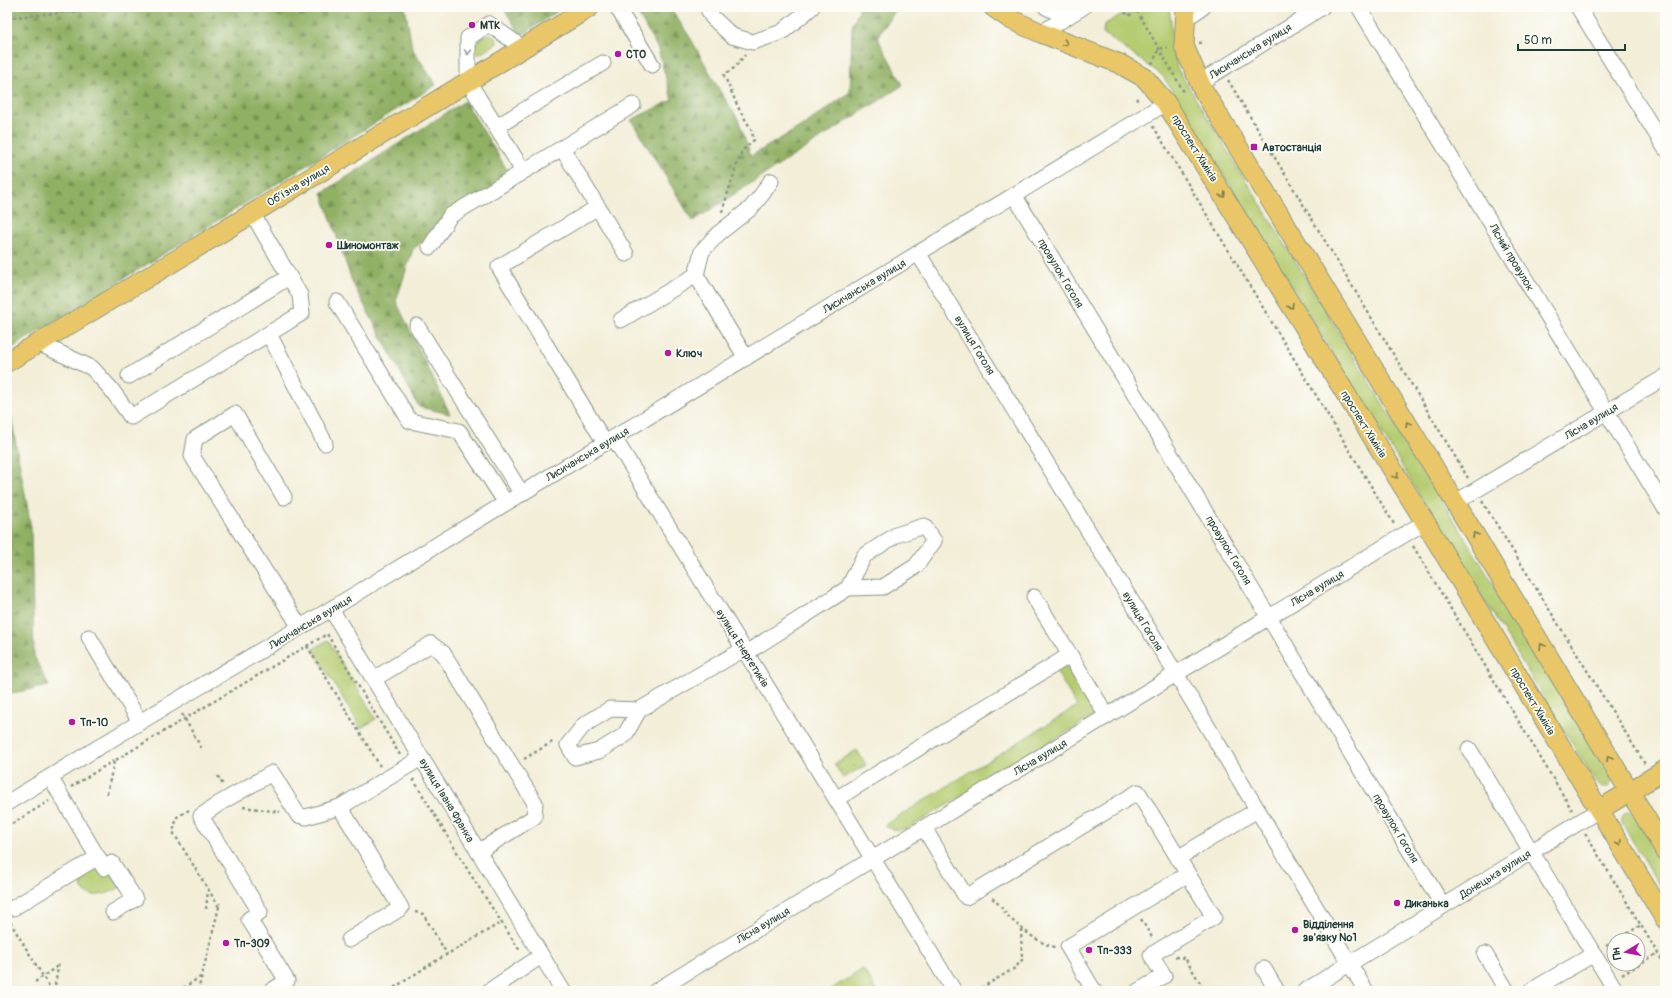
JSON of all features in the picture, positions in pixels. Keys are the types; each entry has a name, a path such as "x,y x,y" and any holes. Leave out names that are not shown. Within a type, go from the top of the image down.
{"main road":[{"name":"Об’їзна вулиця","path":"7,362 168,266 252,213 590,7"},
{"name":"проспект Хіміків","path":"993,7 1010,19 1041,34 1120,64 1145,78 1166,103 1424,522 1665,919"},
{"path":"1188,11 1184,46 1191,87 1456,502 1665,850"},
{"name":"Донецька вулиця","path":"1599,810 1665,770"}],"street":[{"path":"617,7 652,65"},
{"path":"707,7 712,17 732,36 753,42 782,32 812,7"},
{"path":"1046,7 1067,17"},
{"path":"1041,34 1084,7"},
{"path":"1188,11 1203,7"},
{"name":"Лисичанська вулиця","path":"1191,87 1322,7"},
{"name":"Лісний провулок","path":"1359,7 1665,508"},
{"path":"1578,7 1665,148"},
{"path":"523,48 489,24 468,38 468,81 523,171"},
{"path":"496,127 603,63"},
{"name":"Лисичанська вулиця","path":"7,803 522,494 1166,103"},
{"path":"430,247 450,216 633,105"},
{"path":"562,148 626,254"},
{"path":"621,320 696,275 702,251 719,233 751,208 771,181"},
{"name":"провулок Гоголя","path":"1014,195 1443,906"},
{"name":"вулиця Енергетиків","path":"598,207 499,267 745,651 954,991"},
{"path":"38,344 92,368 111,389 132,417 269,334 302,312 300,295 252,213"},
{"name":"вулиця Гоголя","path":"918,253 1176,674 1366,991"},
{"path":"696,275 746,358"},
{"path":"129,376 290,278"},
{"path":"337,302 410,421 459,431 506,503"},
{"path":"417,326 522,494"},
{"path":"269,334 325,443"},
{"name":"Лісна вулиця","path":"1456,502 1665,377"},
{"path":"284,497 235,414 195,439 192,456 300,627"},
{"name":"Лісна вулиця","path":"656,991 1424,522"},
{"path":"639,710 625,735 599,751 575,757 562,742 584,725 610,709 639,710 745,651 848,588 883,587 916,566 934,541 924,526 896,535 864,556 848,588"},
{"path":"1034,597 1107,716"},
{"name":"вулиця Івана Франка","path":"331,609 563,991"},
{"path":"89,636 140,722"},
{"path":"374,679 431,644 443,653 512,766 529,785 535,804 534,817 478,852"},
{"path":"836,799 1070,655"},
{"path":"1469,749 1614,986"},
{"path":"271,991 287,981 249,919 260,912 201,816 220,803 272,773 298,815 306,817 340,807 421,758"},
{"path":"50,777 104,868 112,863 135,899 113,912"},
{"path":"924,828 966,897 1138,792 1214,917 1155,952 1164,976 1138,991"},
{"path":"340,807 401,908 348,940"},
{"path":"1178,858 1257,810"},
{"name":"Донецька вулиця","path":"1305,991 1599,810"},
{"path":"10,912 98,857"},
{"path":"1094,991 1068,947 1188,874"},
{"path":"1485,954 1507,991"},
{"path":"1530,991 1594,954"},
{"path":"489,991 542,956"},
{"path":"1264,970 1277,991"}],"path":[{"path":"7,18 122,7"},
{"path":"1122,7 1128,16 1144,7"},
{"path":"1137,11 1159,49 1191,87"},
{"path":"722,214 742,151 754,140 751,129 739,109 724,75 734,68 753,42"},
{"path":"1159,49 1205,42"},
{"path":"1135,103 1136,92 1145,78 1159,49"},
{"path":"1226,76 1476,490 1646,766"},
{"path":"1136,98 1401,536"},
{"path":"106,794 114,761 326,634 469,872 528,964"},
{"path":"307,646 388,779"},
{"path":"174,702 202,749"},
{"path":"512,766 562,742"},
{"path":"218,776 225,789"},
{"path":"7,827 53,798"},
{"path":"1662,798 1665,804"},
{"path":"220,803 298,815"},
{"path":"1579,839 1586,835 1665,965"},
{"path":"980,888 1000,905 1012,920 1050,947 1068,947"},
{"path":"206,909 208,889"},
{"path":"198,991 220,903"},
{"path":"1134,907 1155,952 1184,958 1205,991"},
{"path":"401,908 423,914 447,954"},
{"path":"10,912 43,976 53,991"},
{"path":"389,991 447,954 502,922"},
{"path":"1630,932 1641,925"},
{"path":"976,991 1015,968 1022,960 1021,927"},
{"path":"1614,986 1658,952"},
{"path":"35,982 59,964 53,991"},
{"path":"178,991 202,976"}],"green space":[{"path":"7,7 405,7 412,48 436,85 7,351"},
{"path":"503,7 564,7 521,36"},
{"path":"634,7 670,7 691,39 720,91 738,119 751,156 810,121 850,92 852,27 860,7 898,7 877,37 903,85 693,221 631,120 672,100 658,49"},
{"path":"1125,7 1169,7 1177,68 1611,776 1612,782 1608,787 1602,787 1597,784 1163,76 1103,33 1104,25 1127,11"},
{"path":"488,34 491,34 496,38 497,43 480,54 477,54 473,44"},
{"path":"465,101 512,178 413,249 396,301 450,414 419,407 353,284 322,193"},
{"path":"7,395 31,527 34,656 49,686 7,694"},
{"path":"328,640 376,719 361,728 313,649"},
{"path":"1062,666 1068,669 1095,712 1092,717 909,828 897,830 886,827 886,824 1077,706 1055,669"},
{"path":"857,750 866,765 843,778 834,764"},
{"path":"1630,812 1636,815 1665,863 1665,895 1622,823 1622,818 1625,813"},
{"path":"90,870 110,872 121,887 102,895 84,892 81,886 81,878"},
{"path":"863,969 877,991 828,991"}],"place":[{"name":"МТК","path":"472,25"},
{"name":"СТО","path":"618,54"},
{"name":"Автостанція","path":"1254,147"},
{"name":"Шиномонтаж","path":"329,245"},
{"name":"Ключ","path":"668,353"},
{"name":"Тп-10","path":"72,722"},
{"name":"Диканька","path":"1397,903"},
{"name":"Відділення зв'язку №1","path":"1295,930"},
{"name":"Тп-309","path":"226,943"},
{"name":"Тп-333","path":"1089,950"}]}
